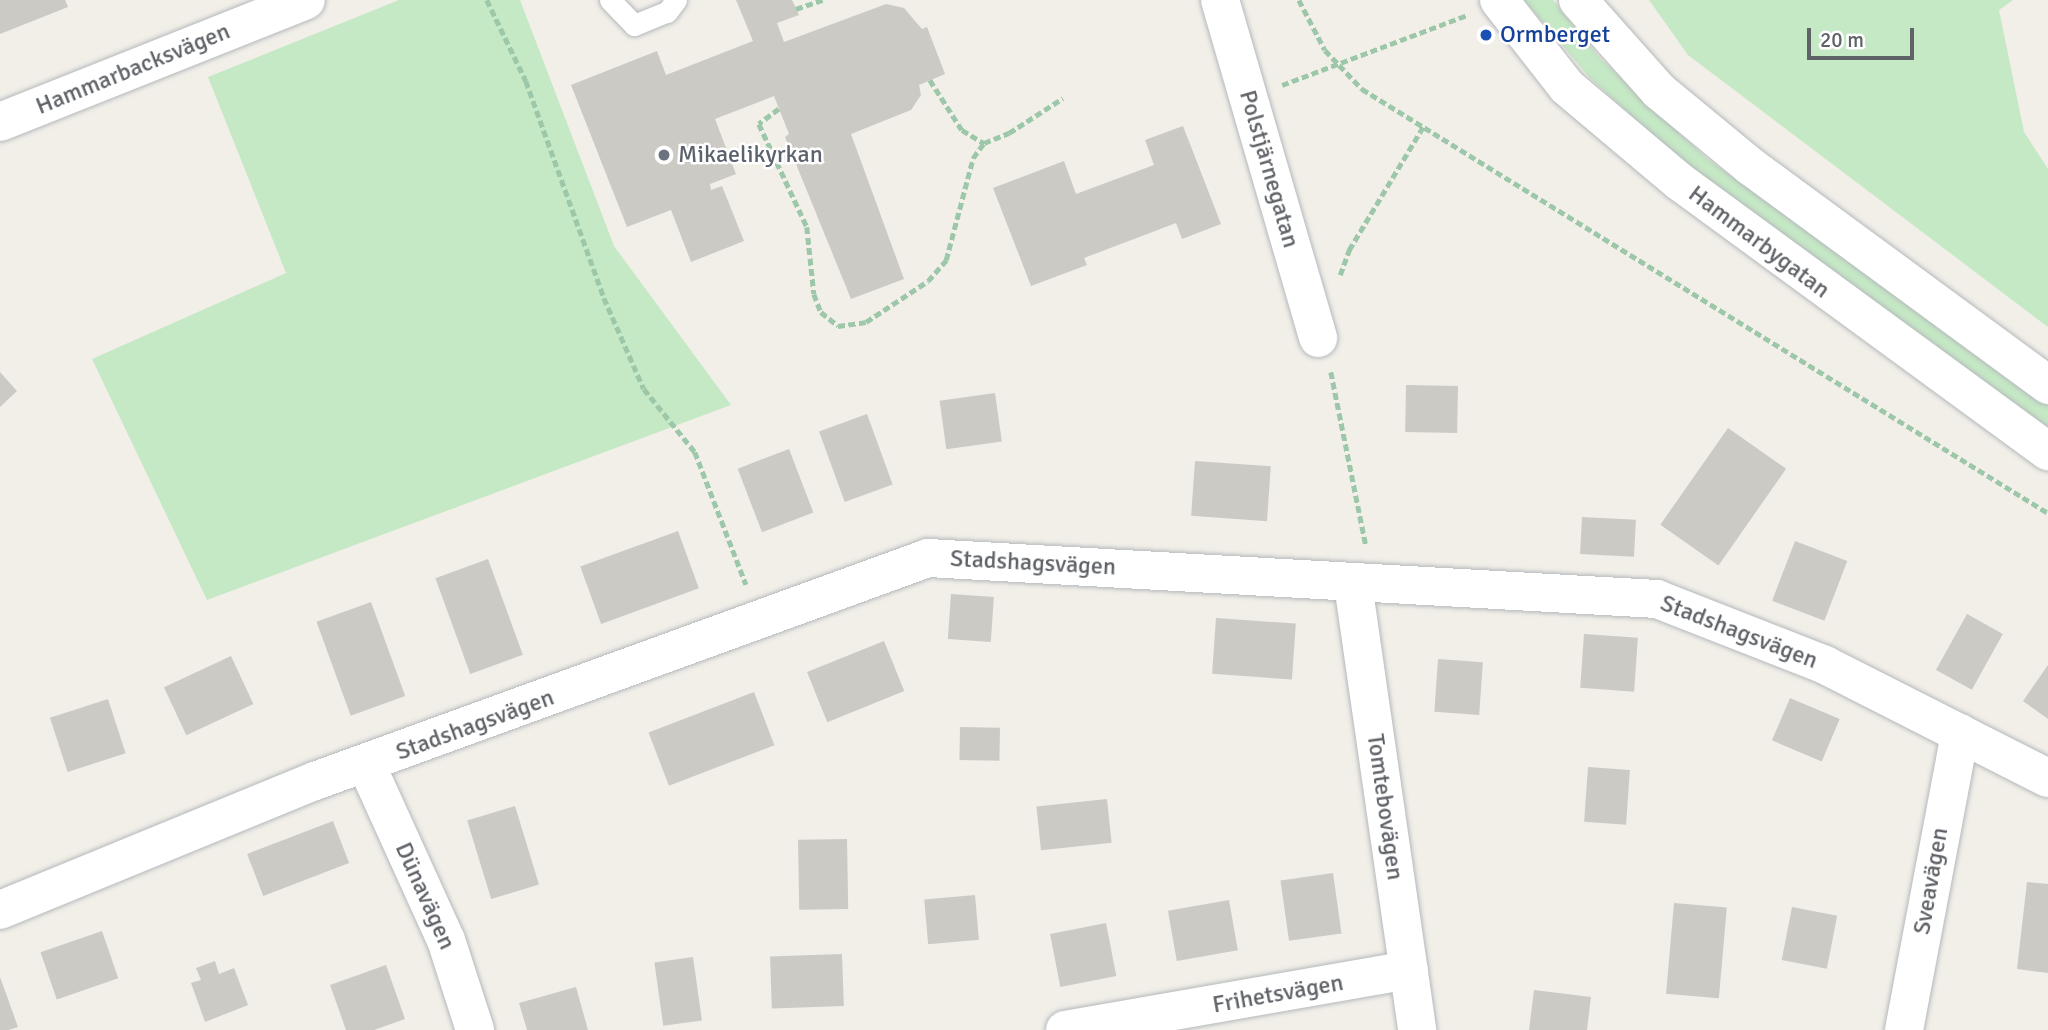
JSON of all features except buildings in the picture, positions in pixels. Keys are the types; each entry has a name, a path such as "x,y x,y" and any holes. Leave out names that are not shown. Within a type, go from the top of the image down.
{"street":[{"name":"Hammarbacksvägen","path":"0,122 306,0"},
{"name":"Polstjärnegatan","path":"1220,0 1318,338"},
{"path":"1578,0 1659,91 1749,166 2048,385"},
{"name":"Hammarbygatan","path":"1484,7 1567,87 1680,182 2048,451"},
{"name":"Stadshagsvägen","path":"0,910 366,764 928,558 1657,599 1825,665 2048,778"},
{"name":"Tomtebovägen","path":"1353,584 1417,1030"},
{"name":"Sveavägen","path":"1903,1030 1960,733"},
{"name":"Dünavägen","path":"366,764 446,940 475,1030"},
{"name":"Frihetsvägen","path":"1065,1030 1409,970"}],"lane":[{"path":"610,0 634,24 667,12 677,0"}],"path":[{"path":"487,0 526,81 604,298 639,378 695,452 760,621"},
{"path":"796,9 822,0"},
{"path":"1299,0 1336,64 1362,89 2048,513"},
{"path":"1248,94 1336,64 1484,7"},
{"path":"930,80 962,130 984,143"},
{"path":"779,109 759,124 807,227 814,294 821,312 838,326 866,323 928,281 946,260 963,188 973,158 984,143 1009,133 1063,98"},
{"path":"1353,584 1367,552 1333,377 1318,338 1349,250 1423,127"}],"green space":[{"path":"399,0 520,0 614,246 731,405 207,600 92,359 286,273 208,77"},
{"path":"1524,0 1553,0 1599,57 1705,157 2048,404 2048,430 1686,165 1590,78"},
{"path":"1649,0 2013,0 1999,10 2024,132 2048,169 2048,327 1688,55"}],"place":[{"name":"Ormberget","path":"1486,35"},
{"name":"Mikaelikyrkan","path":"664,155"}]}
